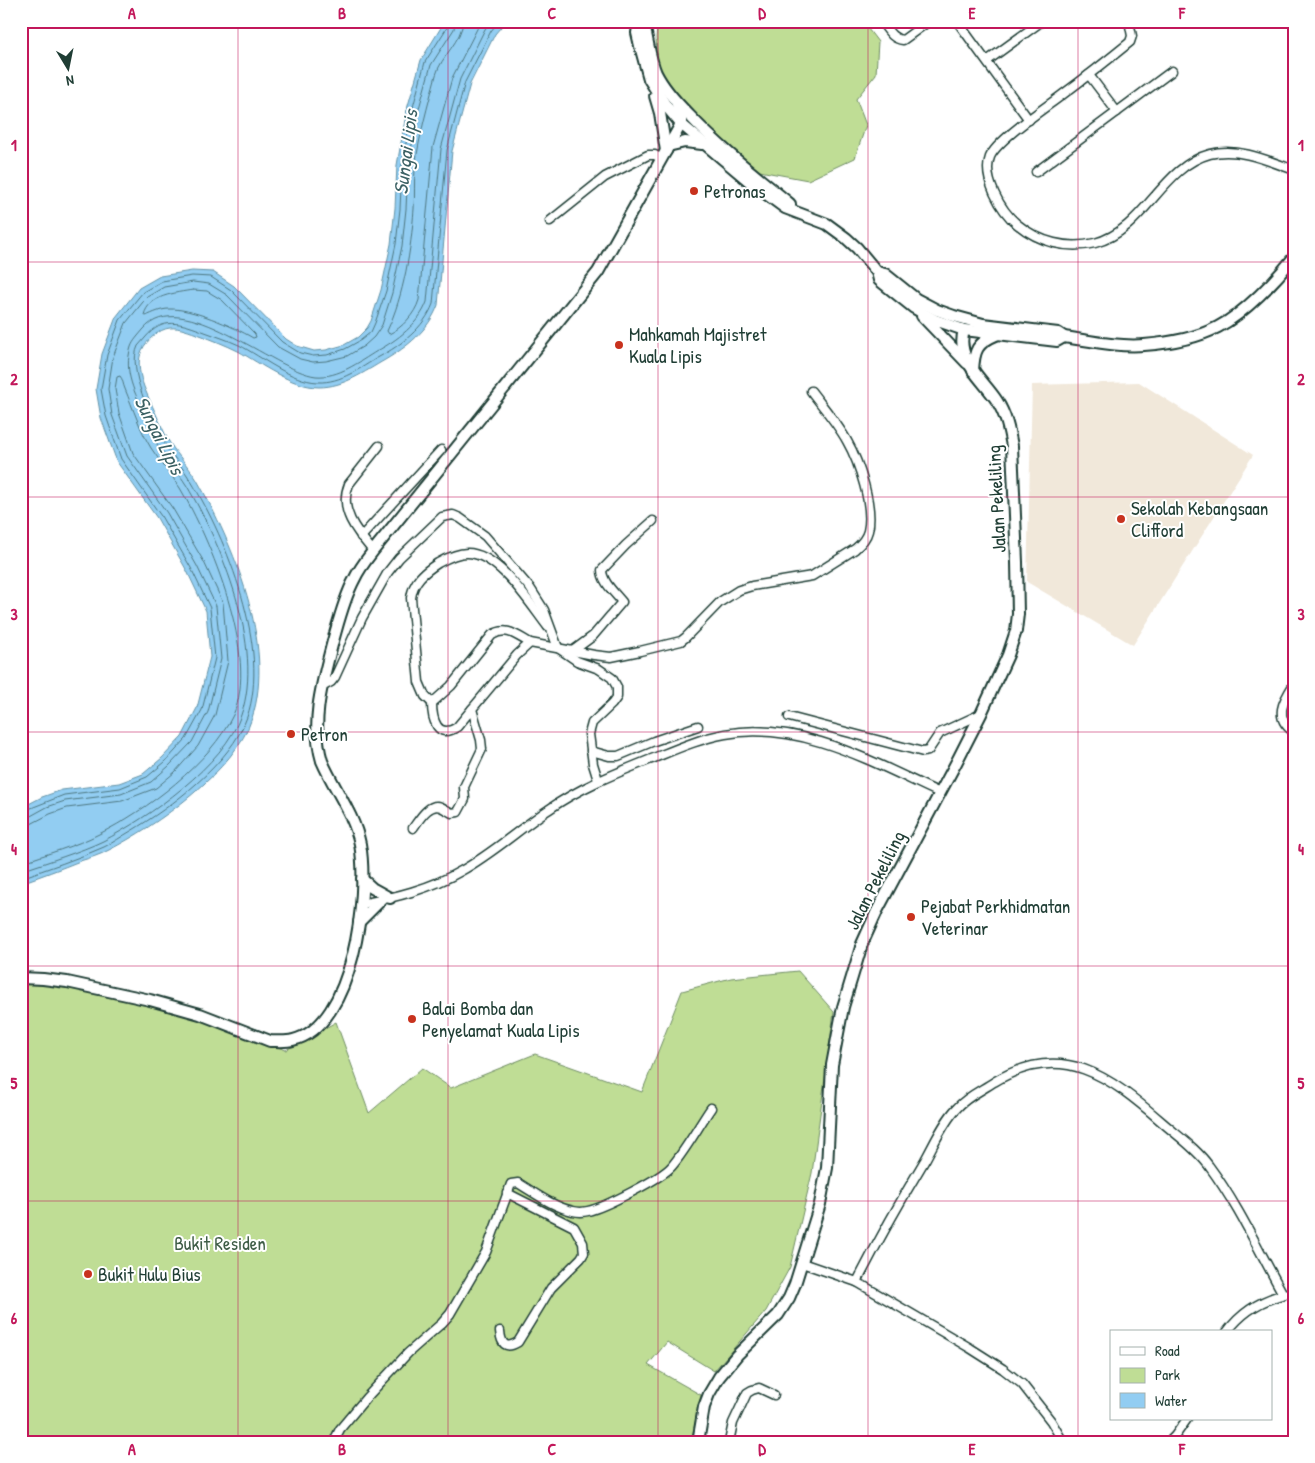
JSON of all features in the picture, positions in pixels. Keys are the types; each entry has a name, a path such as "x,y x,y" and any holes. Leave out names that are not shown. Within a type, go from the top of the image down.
{"street":[{"path":"639,21 637,33 644,64 660,113 665,152"},
{"path":"21,978 67,982 150,1000 200,1014 270,1041 294,1040 302,1037 324,1020 342,993 349,973 359,922 362,879 361,854 353,821 328,775 319,749 317,732 322,687 346,597 358,572 372,551 598,272 681,124 682,114 657,74 643,21"},
{"path":"881,21 892,35 904,40 930,21"},
{"path":"957,21 1029,120"},
{"path":"987,61 1042,21"},
{"path":"1128,21 1132,36 1130,42 995,148 989,162 992,188 1001,206 1016,223 1032,235 1049,242 1066,245 1095,243 1119,232 1130,224 1172,178 1206,155 1218,152 1242,154 1263,158 1294,170"},
{"path":"1036,172 1172,71"},
{"path":"1089,75 1117,112"},
{"path":"649,79 666,106 681,124 750,182 785,208 826,224 846,238 877,272 879,280 914,308 970,367 977,349 984,340 997,334"},
{"path":"676,102 741,165 790,204 791,209"},
{"path":"681,124 702,128"},
{"path":"550,221 605,177 648,155 665,152 685,142 703,144"},
{"path":"914,308 936,320 964,330 1057,341 1064,338 1144,345 1180,340 1220,326 1248,306 1282,272 1294,257"},
{"path":"877,272 885,274 916,300 937,310 983,324 1058,333 1064,338"},
{"path":"954,316 964,330"},
{"path":"964,330 983,324"},
{"name":"Jalan Pekeliling","path":"698,1442 704,1407 719,1377 784,1307 795,1284 820,1204 827,1168 832,1065 838,1031 846,998 869,925 981,714 1008,655 1016,631 1018,614 1017,562 1012,446 1009,430 998,403 970,367 962,340 964,330"},
{"path":"432,703 451,686 496,633 508,631 530,643 594,655 610,656 640,652 681,641 720,602 739,590 812,576 855,549 861,544 868,530 869,508 859,467 847,440 810,391"},
{"path":"372,551 355,530 348,513 346,500 349,484 379,446"},
{"path":"361,538 441,450"},
{"path":"322,687 335,678 362,618 388,572 399,558 442,517 453,515 485,536 530,588 544,610 558,648 577,661 608,674 612,678 616,688 616,697 612,704 592,723 589,734 598,780"},
{"path":"574,650 593,636 622,602 606,582 602,570 653,521"},
{"path":"530,643 517,655 458,727 454,730 439,728 434,722 432,703 425,696 420,682 411,598 416,581 432,567 452,556 468,553 480,556 491,561 508,576 550,629"},
{"path":"1294,684 1283,703 1282,711 1283,723 1294,732"},
{"path":"413,828 430,809 438,806 455,813 460,809 465,799 464,787 482,750 472,709"},
{"path":"790,717 924,752 928,750 940,733 981,714"},
{"path":"591,751 609,756 618,756 654,740 698,726"},
{"path":"361,904 422,890 461,871 550,808 598,780 705,739 733,733 765,732 808,740 844,750 940,793"},
{"path":"362,879 386,899"},
{"path":"359,922 386,899"},
{"path":"857,1282 888,1222 957,1108 1003,1077 1026,1068 1062,1065 1079,1067 1105,1078 1136,1100 1203,1158 1224,1186 1283,1294"},
{"path":"336,1442 340,1429 366,1398 408,1353 450,1314 486,1252 511,1184 516,1182 541,1197 573,1211 586,1212 642,1186 668,1170 683,1151 710,1108"},
{"path":"500,1331 500,1340 503,1343 509,1345 518,1342 551,1288 581,1258 584,1248 579,1234 574,1227 507,1193"},
{"path":"802,1263 857,1282 970,1348 1022,1384 1051,1421 1063,1442"},
{"path":"1229,1330 1238,1318 1258,1304 1283,1294 1294,1292"},
{"path":"729,1442 733,1423 748,1393 759,1388 774,1395"},
{"path":"1169,1442 1186,1420"}],"shaded area":[{"name":"Sekolah Kebangsaan Clifford","path":"1139,382 1253,455 1133,645 1027,582 1032,385"}],"green space":[{"path":"658,21 862,21 878,42 876,74 856,99 866,125 855,158 808,180 754,170 688,111 658,70 656,37"},
{"name":"Bukit Residen","path":"798,971 834,1012 812,1173 790,1267 766,1311 714,1371 667,1342 648,1365 701,1395 691,1442 21,1442 21,979 29,979 177,1010 286,1050 336,1022 369,1113 422,1068 451,1088 535,1054 642,1092 682,991 731,978"}],"water":[{"name":"Sungai Lipis","path":"445,21 506,21 495,34 470,84 452,151 438,305 423,330 409,343 385,360 353,378 345,382 319,387 309,386 288,379 238,351 178,328 162,330 150,339 142,350 139,366 140,374 149,399 167,438 197,480 211,506 237,564 247,596 255,627 259,659 258,689 252,718 243,738 230,757 212,776 149,827 102,853 21,883 21,808 42,797 62,790 119,783 143,774 182,737 197,708 210,657 206,611 187,571 157,518 117,462 101,418 96,389 102,354 116,317 139,288 160,276 192,271 213,272 234,286 286,339 297,346 314,351 326,350 344,345 358,337 371,321 381,290 391,244 397,165 407,109 421,60"}],"place":[{"name":"Petronas","path":"694,191"},
{"name":"Mahkamah Majistret Kuala Lipis","path":"619,345"},
{"name":"Sekolah Kebangsaan Clifford","path":"1121,519"},
{"name":"Petron","path":"291,734"},
{"name":"Pejabat Perkhidmatan Veterinar","path":"911,917"},
{"name":"Balai Bomba dan Penyelamat Kuala Lipis","path":"412,1019"},
{"name":"Bukit Hulu Bius","path":"88,1274"}]}
